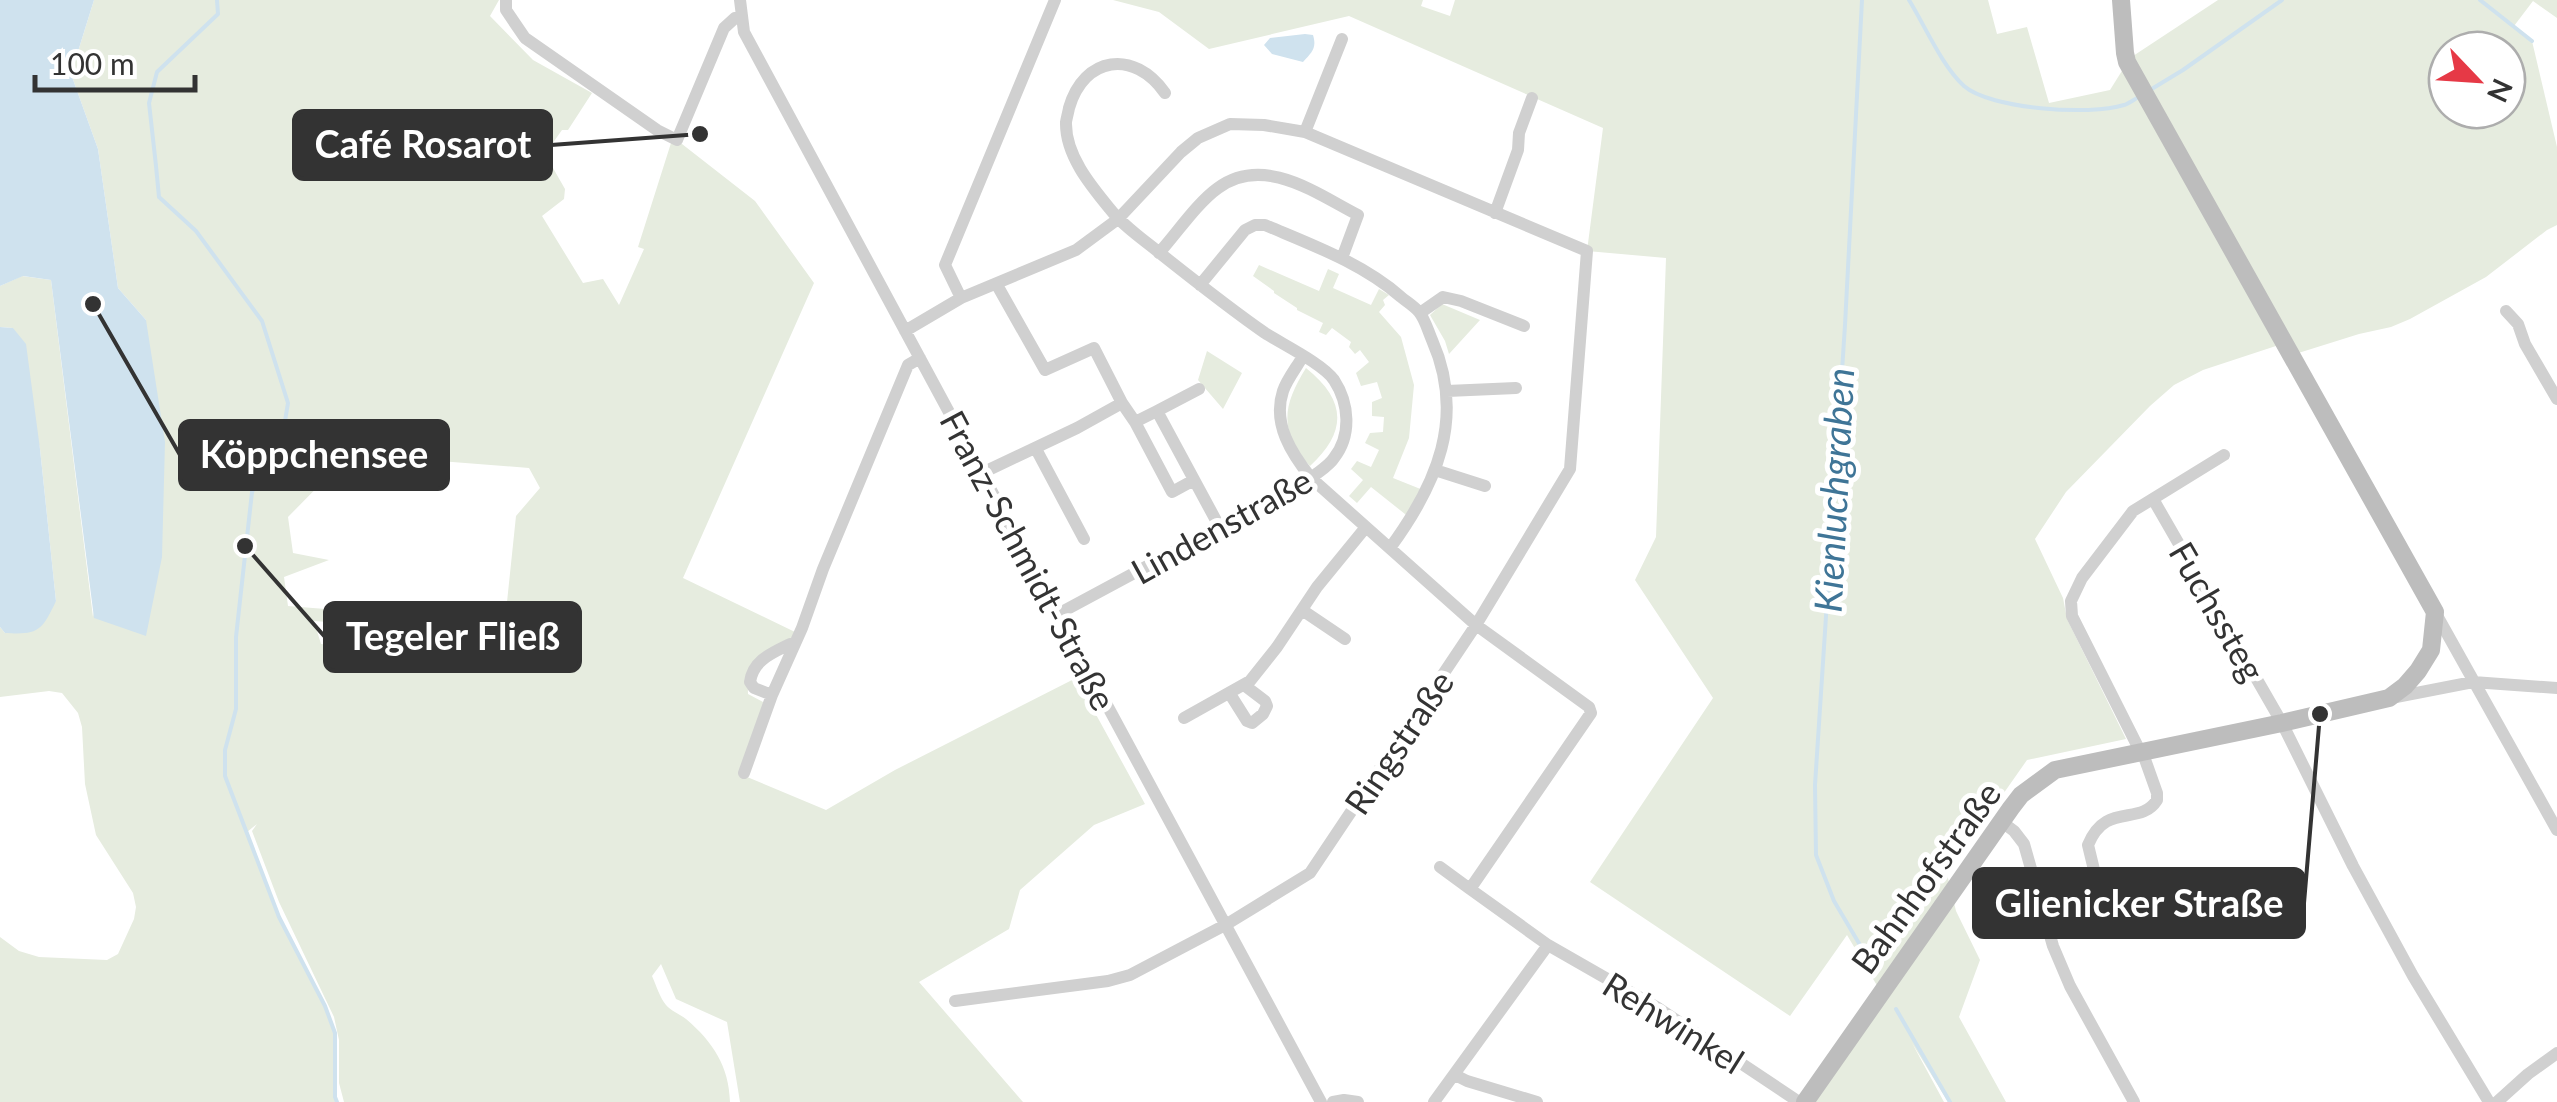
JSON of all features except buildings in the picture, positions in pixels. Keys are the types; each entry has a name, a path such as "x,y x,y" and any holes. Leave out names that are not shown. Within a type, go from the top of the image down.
{"street":[{"path":"506,0 506,10 525,38 677,140 724,28 740,16 740,0"},
{"path":"961,298 945,264 1055,0"},
{"path":"2121,0 2125,53 2134,76 2557,830"},
{"name":"Franz-Schmidt-Straße","path":"740,16 744,32 1322,1102"},
{"path":"1305,132 1342,40"},
{"name":"Lindenstraße","path":"1058,614 1311,478 1334,458 1347,432 1346,404 1332,376 1200,285 1118,219 1089,184 1070,146 1066,122 1074,90 1092,71 1113,64 1134,65 1154,77 1165,93"},
{"path":"906,331 961,298 1076,250 1118,219 1198,138 1230,124 1305,132 1495,213 1532,98"},
{"path":"1159,252 1216,189 1233,179 1254,174 1274,175 1358,216 1342,258"},
{"name":"Ringstraße","path":"955,1001 1130,975 1310,873 1476,625 1570,469 1587,251 1495,213"},
{"path":"1200,285 1245,230 1265,225 1342,258 1384,282 1420,313 1437,352 1448,403 1435,470 1410,521 1390,548"},
{"path":"997,284 1045,370 1094,348 1172,492 1194,480"},
{"path":"1420,313 1443,298 1461,301 1524,326"},
{"path":"2506,311 2518,324 2525,344 2557,399"},
{"path":"1303,356 1284,389 1280,417 1293,456 1311,478 1476,625 1591,713 1470,889"},
{"path":"744,773 822,569 908,365 920,358"},
{"path":"1448,392 1516,388"},
{"path":"1136,422 1199,390"},
{"path":"982,473 1122,403"},
{"path":"1157,411 1219,526"},
{"path":"1036,448 1084,539"},
{"path":"2104,911 2088,844 2108,819 2149,809 2157,800 2157,793 2141,751 2072,616 2071,600 2082,578 2133,511 2224,455"},
{"path":"1435,470 1484,486"},
{"name":"Fuchssteg","path":"2154,499 2282,723 2413,976 2493,1102"},
{"path":"1184,718 1244,686 1366,528"},
{"path":"1302,610 1345,639"},
{"path":"2389,698 2405,686 2431,650 2436,612"},
{"path":"772,695 754,688 751,672 761,660 794,644"},
{"name":"Bahnhofstraße","path":"1802,1102 2021,795 2055,770 2473,682 2557,688"},
{"path":"1230,694 1247,721 1258,721 1267,706 1244,686"},
{"path":"2002,822 2024,844 2053,946 2070,986 2134,1102"},
{"name":"Rehwinkel","path":"1440,867 1548,945 1658,1008 1802,1102"},
{"path":"2042,901 2098,886"},
{"path":"1434,1102 1548,945"},
{"path":"2493,1102 2557,1053"},
{"path":"1455,1075 1537,1102"},
{"path":"1333,1102 1358,1102"}],"shaded area":[{"path":"94,0 499,0 490,16 533,60 592,93 568,130 562,130 545,154 565,189 564,199 542,216 583,283 603,279 619,305 644,249 638,247 671,143 682,144 755,201 814,283 683,578 795,632 789,641 765,652 753,664 748,694 765,703 740,774 826,810 895,770 1076,678 1145,804 1094,825 1020,890 1009,929 919,982 1023,1102 740,1102 727,1022 676,999 661,964 652,976 660,995 712,1046 723,1066 730,1102 344,1102 334,1017 279,902 252,831 257,824 247,832 279,917 335,1033 337,1102 0,1102 0,937 19,951 39,957 107,960 118,954 136,907 133,893 96,835 85,784 78,713 62,693 0,697 0,627 5,633 56,601 40,449 13,328 0,327 0,286 22,276 51,280 93,617 146,320 118,288 98,149 71,74","holes":["350,454 529,468 540,488 516,516 507,602 495,626 423,632 400,615 288,606 284,577 329,560 293,553 288,517","314,621 398,627 408,644 368,649 321,644"]},
{"path":"1113,0 1423,0 1421,6 1450,16 1455,0 1988,0 1997,34 2027,27 2049,103 2110,90 2130,58 2218,0 2557,0 2557,18 2533,1 2514,26 2519,30 2427,30 2427,130 2527,130 2527,37 2532,41 2557,147 2557,225 2486,277 2391,327 2292,355 2285,343 2203,370 2174,385 2066,492 2035,539 2063,598 2067,619 2126,739 2027,760 1947,874 1956,911 1980,960 1959,1017 2006,1102 1948,1102 1912,1043 1944,1102 1813,1102 1882,994 1847,935 1790,1016 1590,882 1713,698 1635,580 1656,537 1666,258 1587,251 1603,128 1349,16 1209,49 1159,12"},
{"path":"1259,265 1319,291 1328,269 1339,274 1333,288 1371,305 1379,289 1389,295 1379,312 1401,337 1414,385 1409,438 1393,478 1423,490 1410,518 1371,487 1357,503 1349,496 1363,480 1351,469 1357,461 1371,467 1379,450 1365,443 1370,433 1383,432 1384,417 1372,416 1372,402 1382,398 1377,382 1361,386 1356,373 1369,362 1360,350 1355,354 1349,347 1351,342 1332,328 1326,335 1319,332 1323,323 1297,310 1253,276"},
{"path":"1442,304 1480,320 1449,354 1430,315"},
{"path":"1207,351 1242,373 1223,409 1198,380"},
{"path":"1306,368 1329,392 1337,416 1331,440 1310,466 1293,441 1287,418 1292,394"}],"water":[{"path":"0,0 94,0 71,74 98,149 118,288 146,320 165,442 162,557 146,636 94,618 51,280 23,276 0,286"},
{"path":"1313,35 1314,43 1303,62 1272,54 1264,45 1270,38"},
{"path":"0,327 13,328 26,344 56,601 42,625 25,633 5,633 0,627"}],"waterway":[{"path":"217,0 218,14 157,72 149,103 159,197 196,231 262,321 288,403 283,433 252,492 236,637 236,709 225,750 225,776 279,917 335,1033 337,1102"},
{"name":"Kienluchgraben","path":"1862,0 1815,785 1816,855 1834,901 1873,967"},
{"path":"1909,0 1948,68 1977,94 2017,105 2065,110 2108,108 2137,98"},
{"path":"2150,90 2282,0"},
{"path":"2480,0 2532,41"},
{"name":"Kienluchgraben","path":"1896,1009 1950,1102"}],"place":[{"name":"Café Rosarot","path":"700,134"},
{"name":"Köppchensee","path":"93,304"},
{"name":"Tegeler Fließ","path":"245,546"},
{"name":"Glienicker Straße","path":"2320,714"}]}
